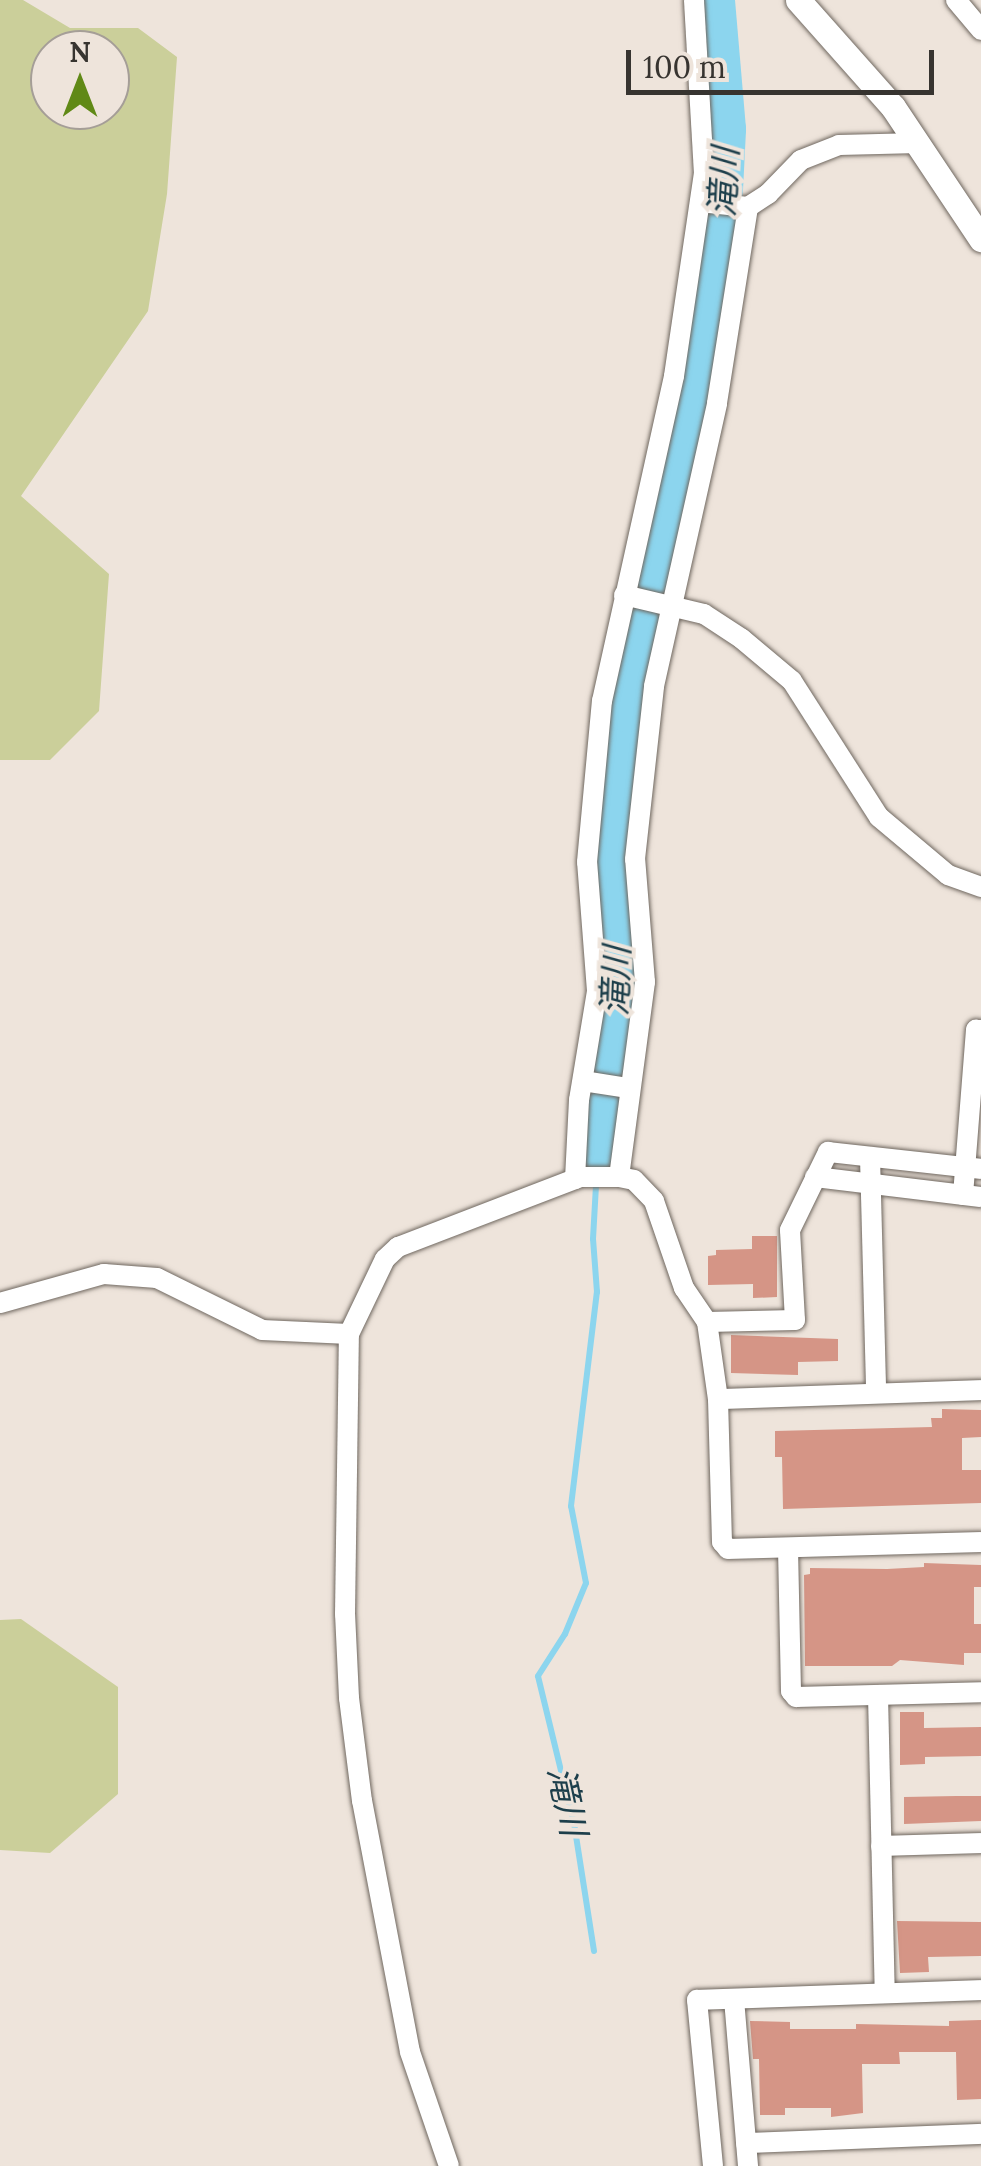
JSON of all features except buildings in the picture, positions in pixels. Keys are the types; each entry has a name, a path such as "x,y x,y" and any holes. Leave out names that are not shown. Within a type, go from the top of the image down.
{"street":[{"path":"582,1176 582,1081 598,992 587,862 602,701 672,390 700,202 704,141 694,0"},
{"path":"956,0 981,30"},
{"path":"804,2 919,143 981,239"},
{"path":"620,1176 628,1088 645,982 635,859 654,686 717,403 748,207 818,151 862,143 919,143"},
{"path":"700,202 748,207"},
{"path":"624,595 704,614 730,630 792,681 879,817 948,875 981,887"},
{"path":"815,1177 972,1196 979,1024"},
{"path":"582,1081 628,1088"},
{"path":"707,1322 795,1320 790,1230 828,1152 973,1168"},
{"path":"870,1157 876,1392"},
{"path":"449,2166 410,2052 362,1802 349,1698 345,1614 349,1334 376,1276 398,1248 582,1176 634,1180 654,1201 684,1288 707,1322 718,1399 722,1542 728,1549 981,1542"},
{"path":"0,1303 104,1274 157,1278 262,1330 349,1334"},
{"path":"718,1399 981,1390"},
{"path":"788,1548 791,1690 796,1698 981,1692"},
{"path":"878,1695 885,1993"},
{"path":"881,1846 981,1843"},
{"path":"713,2166 697,2000 981,1990"},
{"path":"734,2000 748,2166"},
{"path":"746,2142 981,2134"}],"green space":[{"path":"0,0 23,0 70,28 138,28 177,57 167,194 148,311 21,496 109,574 99,711 50,760 0,760"},
{"path":"21,1619 118,1687 118,1794 50,1853 0,1850 0,1620"}],"waterway":[{"name":"滝川","path":"597,1167 621,989 612,882 626,713 635,653 689,425 722,229 727,129 716,0"},
{"name":"滝川","path":"594,1951 574,1824 538,1676 565,1634 586,1583 571,1506 597,1292 593,1239 597,1167"}]}
